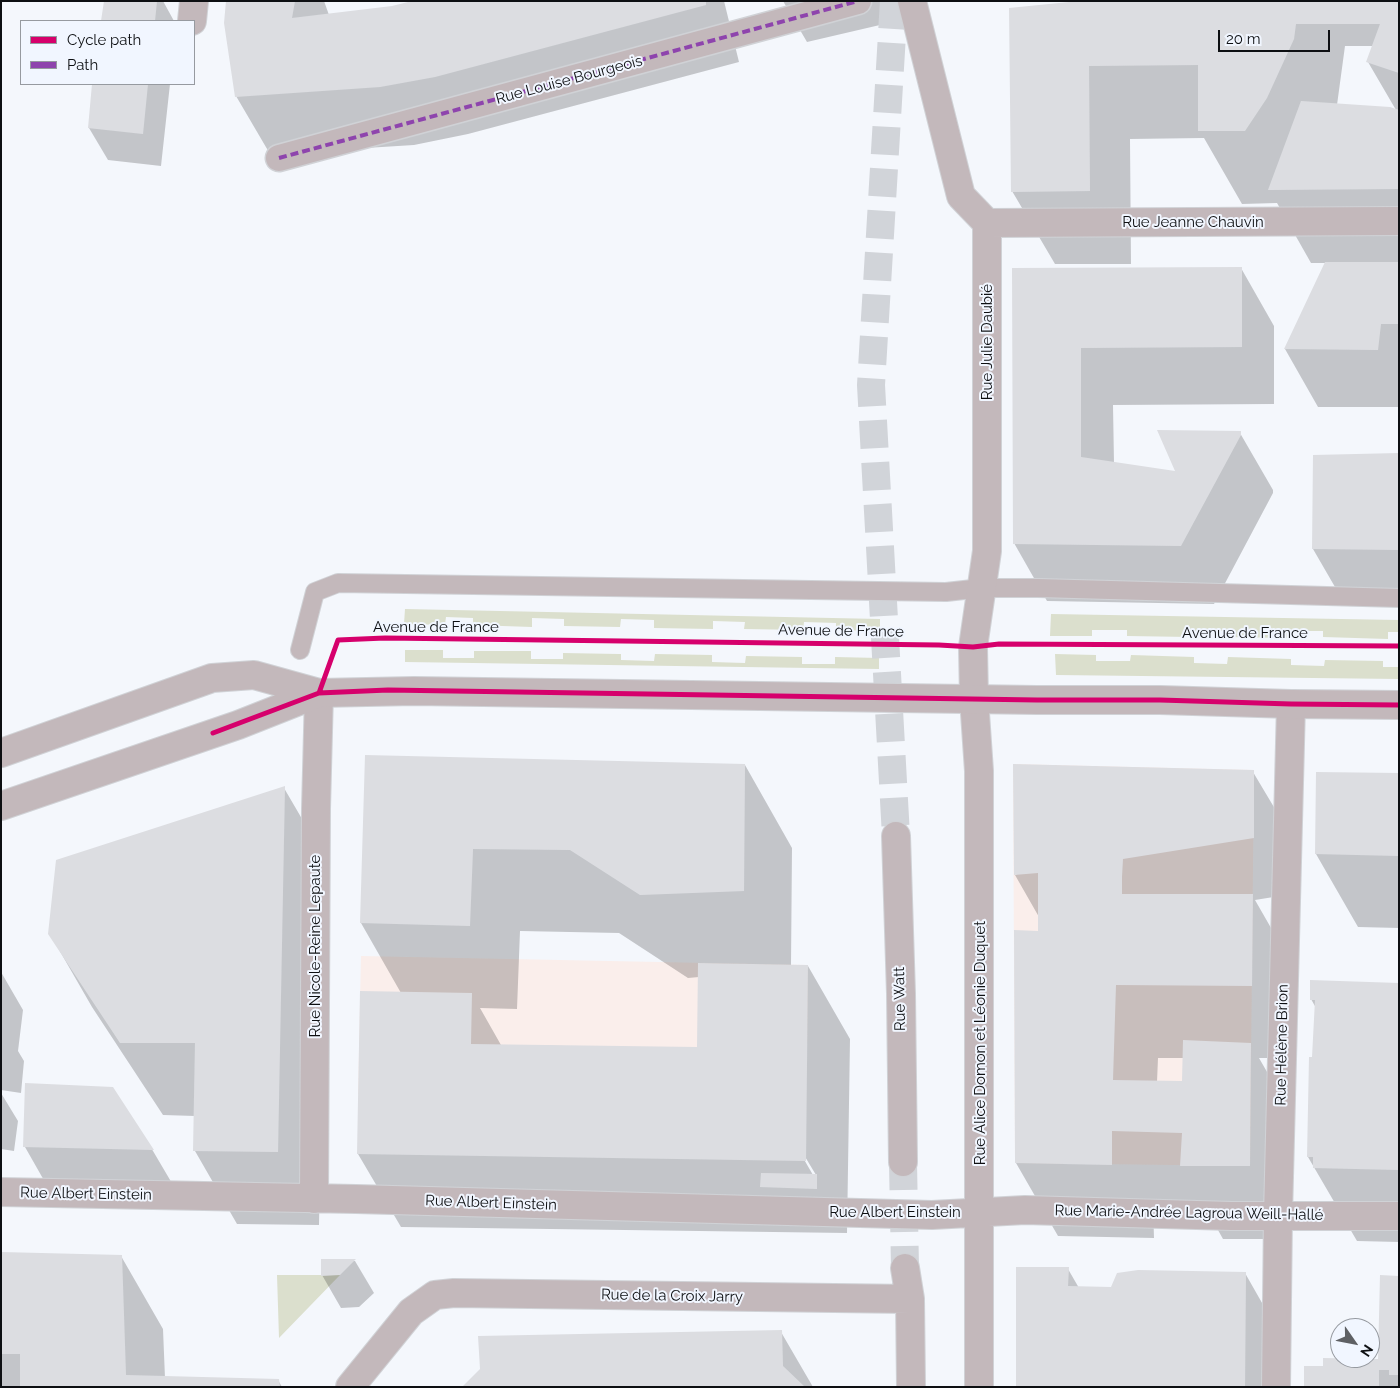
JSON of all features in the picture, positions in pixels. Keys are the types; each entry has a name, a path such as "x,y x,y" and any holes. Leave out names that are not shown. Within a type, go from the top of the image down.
{"street":[{"path":"192,20 194,1"},
{"name":"Rue Louise Bourgeois","path":"279,158 858,1"},
{"path":"912,1 960,196 987,223"},
{"name":"Rue Jeanne Chauvin","path":"987,223 1399,221"},
{"name":"Rue Julie Daubié","path":"974,699 973,647 987,551 987,223"},
{"path":"1,753 212,678 254,674 319,693 414,690 1399,705"},
{"path":"1,806 238,725 319,693"},
{"name":"Rue Nicole-Reine Lepaute","path":"314,1199 316,780 319,693"},
{"name":"Rue Alice Domon et Léonie Duquet","path":"974,699 979,751 979,1387"},
{"name":"Rue Hélène Brion","path":"1276,1387 1278,1216 1291,704"},
{"name":"Rue Watt","path":"896,836 901,994 903,1162"},
{"name":"Rue Albert Einstein","path":"1,1192 376,1199 932,1215 980,1212"},
{"name":"Rue Marie-Andrée Lagroua Weill-Hallé","path":"980,1212 1025,1210 1231,1216 1399,1216"},
{"path":"905,1268 910,1299 911,1387"},
{"name":"Rue de la Croix Jarry","path":"350,1387 411,1312 435,1295 454,1293 910,1299"}],"lane":[{"path":"300,650 315,592 338,583 946,592 982,588 1399,598"}],"shaded area":[{"path":"1013,764 1254,770 1250,1166 1015,1163"},
{"path":"361,956 808,965 807,1049 358,1094"}],"green space":[{"path":"405,609 880,619 880,631 836,630 836,623 804,622 803,630 744,629 745,622 713,621 713,629 654,628 654,620 621,619 620,627 564,626 564,619 532,618 532,627 473,625 473,618 446,617 445,625 404,624"},
{"path":"1051,614 1399,620 1399,632 1388,632 1388,639 1323,637 1323,631 1289,631 1288,638 1226,637 1225,631 1191,631 1190,637 1127,636 1127,630 1092,630 1092,636 1050,636"},
{"path":"405,650 443,650 443,658 474,658 474,651 531,651 531,659 563,659 563,653 621,654 621,660 654,661 655,654 712,655 712,662 745,663 746,656 802,657 802,664 835,664 835,657 879,658 879,669 405,662"},
{"path":"1055,654 1096,655 1096,661 1130,661 1131,655 1194,657 1194,663 1227,664 1228,657 1291,659 1291,665 1324,666 1325,660 1383,661 1383,667 1399,667 1399,679 1056,675"},
{"path":"277,1275 340,1275 279,1338"}],"building":[{"path":"104,1 157,1 155,20 101,20"},
{"path":"226,1 295,1 292,18 392,6 412,1 706,1 706,5 435,77 380,87 235,97 224,23"},
{"path":"1079,1 1399,1 1399,73 1366,62 1380,24 1296,24 1294,39 1267,98 1245,131 1198,131 1198,65 1089,66 1090,191 1011,192 1009,8"},
{"path":"92,85 148,85 143,134 88,128"},
{"path":"1301,101 1390,107 1399,110 1399,189 1268,190"},
{"path":"1325,262 1399,262 1399,324 1381,324 1378,350 1284,349"},
{"path":"1242,267 1242,347 1081,348 1081,457 1175,471 1157,430 1241,431 1241,435 1181,546 1013,544 1012,268"},
{"path":"1399,453 1399,550 1312,549 1313,455"},
{"path":"365,755 745,764 744,891 640,895 570,850 473,849 470,926 360,923"},
{"path":"1013,764 1254,770 1254,838 1123,859 1122,877 1122,894 1253,894 1252,986 1116,985 1113,1080 1182,1081 1183,1040 1251,1043 1250,1166 1180,1166 1182,1133 1112,1131 1112,1165 1015,1163 1014,930 1038,931 1038,873 1014,875"},
{"path":"1316,772 1399,773 1399,856 1315,854"},
{"path":"285,786 278,1152 193,1151 195,1043 120,1043 48,934 56,860"},
{"path":"698,963 808,965 806,1161 357,1154 360,991 472,993 471,1044 697,1047"},
{"path":"1310,980 1399,983 1399,1170 1313,1168 1313,1157 1307,1157 1309,1057 1312,1057 1315,1000 1310,1000"},
{"path":"25,1083 113,1087 154,1150 23,1147"},
{"path":"761,1173 817,1174 817,1189 760,1187"},
{"path":"1,1252 122,1255 126,1375 279,1379 280,1387 20,1387 20,1354 1,1354"},
{"path":"321,1259 356,1259 340,1275 321,1276"},
{"path":"1016,1267 1069,1267 1068,1286 1111,1287 1117,1273 1138,1270 1246,1272 1245,1387 1016,1387"},
{"path":"1380,1275 1399,1276 1399,1375 1389,1375 1389,1370 1379,1370 1379,1387 1304,1387 1304,1366 1323,1366 1323,1358 1330,1358 1330,1368 1380,1368"},
{"path":"782,1330 783,1366 805,1387 462,1387 480,1369 478,1336"}],"tunnel":[{"path":"894,1 871,385 896,836"},
{"path":"903,1162 905,1268"}],"marked path":[{"path":"279,158 858,1"}],"cycle path":[{"name":"Avenue de France","path":"319,693 338,640 385,638 973,647 999,644 1399,646"},
{"path":"213,733 319,693 388,690 1399,705"}]}
